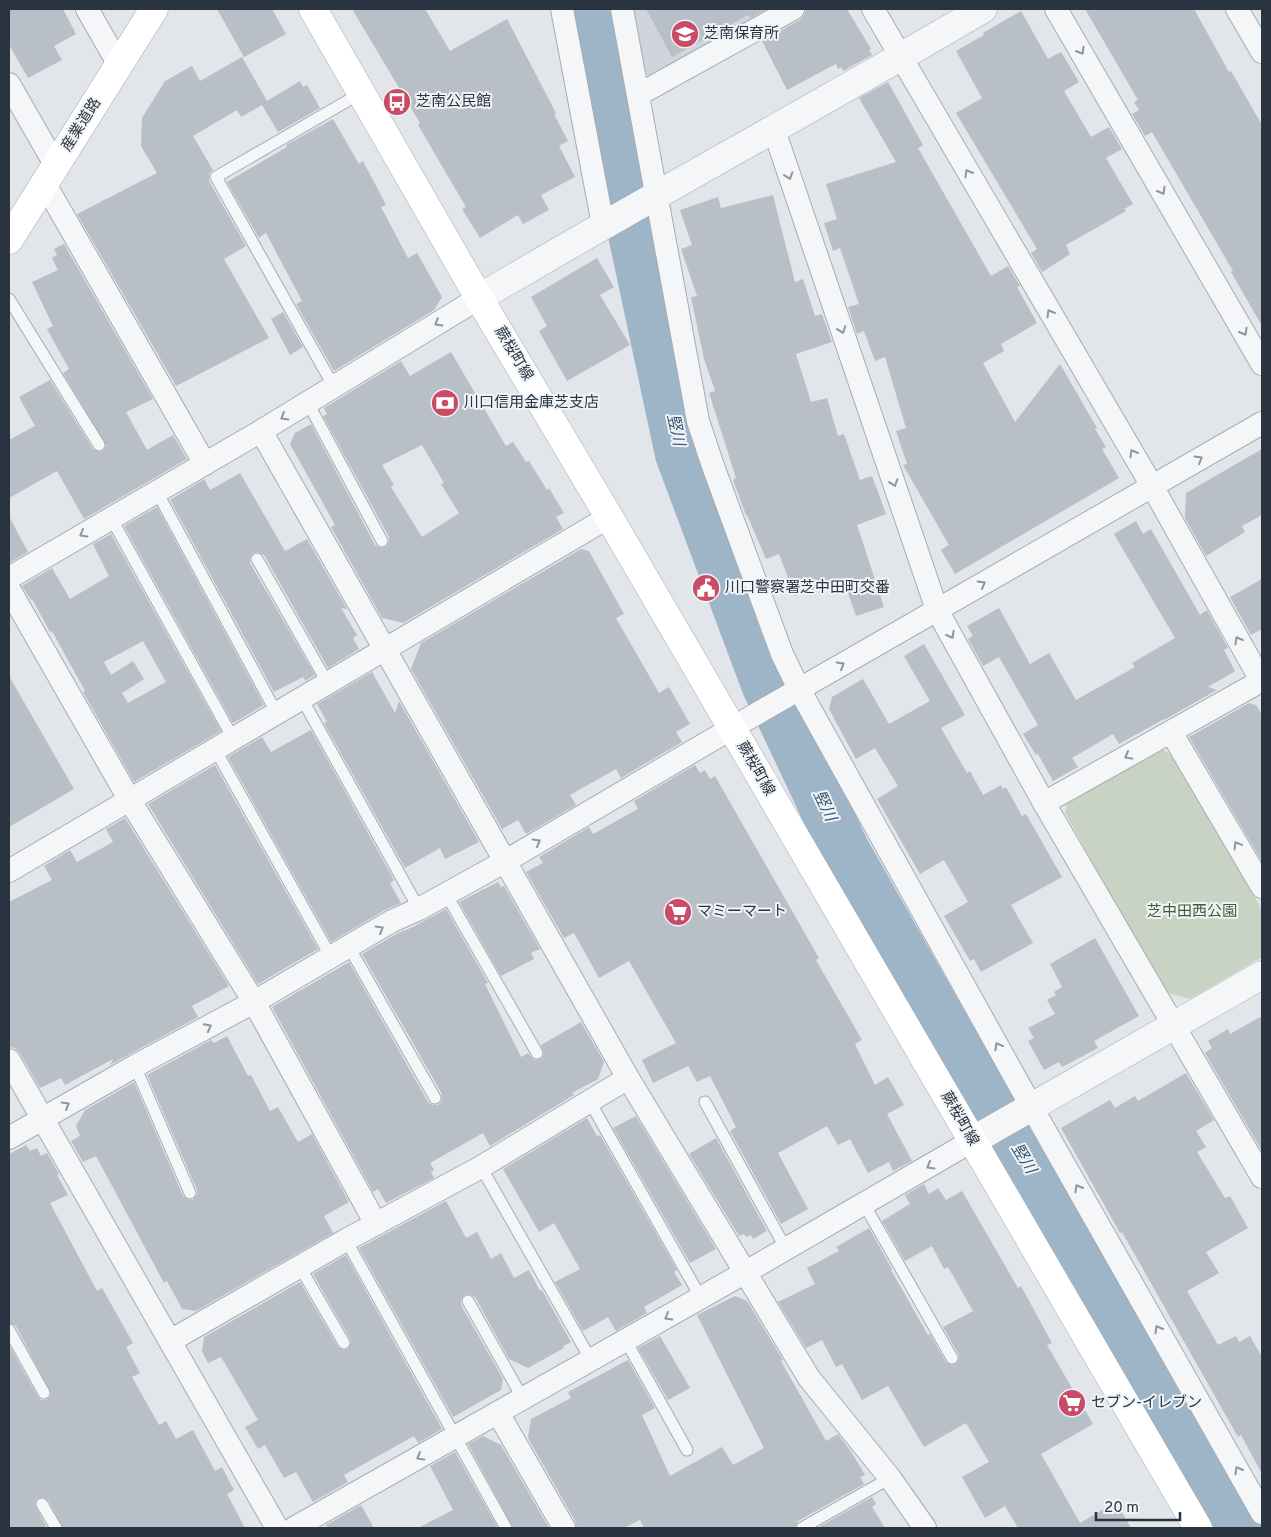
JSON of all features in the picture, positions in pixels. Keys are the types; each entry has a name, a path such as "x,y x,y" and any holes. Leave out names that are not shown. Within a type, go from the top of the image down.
{"main road":[{"name":"産業道路","path":"9,240 154,9"},
{"name":"蕨桜町線","path":"313,9 479,298 609,517 741,723 1198,1528"}],"street":[{"path":"87,9 119,65"},
{"path":"562,9 607,222"},
{"path":"622,9 638,95 651,198 698,421 794,692 1025,1110 1262,1513"},
{"path":"638,95 793,9"},
{"path":"873,9 1152,486 1262,682 1044,803"},
{"path":"9,578 205,464 607,222 774,130 983,9"},
{"path":"1056,9 1262,364"},
{"path":"1237,9 1262,52"},
{"path":"9,84 50,175 205,464"},
{"path":"774,130 937,610 1044,803 1262,1177"},
{"path":"9,1138 135,1066 254,1002 392,921 419,909 504,862 794,692 1262,423"},
{"path":"261,430 628,1078 809,1378 890,1478 925,1528"},
{"path":"9,871 384,648 609,517"},
{"path":"9,589 129,799 254,1002 376,1224"},
{"path":"1170,732 1262,887"},
{"path":"294,1528 626,1341 1262,975"},
{"path":"9,1060 277,1528"},
{"path":"170,1341 346,1240 481,1167 628,1078"},
{"path":"498,1413 564,1528"}],"lane":[{"path":"334,387 216,177 362,93"},
{"path":"9,299 99,445"},
{"path":"308,402 382,541"},
{"path":"157,492 276,712"},
{"path":"111,518 224,743 340,952 435,1098"},
{"path":"257,559 327,682"},
{"path":"301,698 419,909"},
{"path":"446,894 537,1053"},
{"path":"135,1066 190,1193"},
{"path":"590,1102 701,1298"},
{"path":"704,1102 786,1249"},
{"path":"481,1167 591,1360"},
{"path":"864,1204 952,1358"},
{"path":"346,1240 506,1528"},
{"path":"300,1267 344,1343"},
{"path":"468,1301 523,1399"},
{"path":"9,1330 44,1393"},
{"path":"626,1341 687,1450"},
{"path":"802,1528 890,1478"},
{"path":"42,1504 56,1528"}],"shaded area":[{"name":"芝南保育所","path":"632,9 777,9 653,79 646,74"}],"green space":[{"name":"芝中田西公園","path":"1163,750 1174,756 1262,910 1262,957 1190,999 1165,992 1065,813 1068,801"}],"building":[{"path":"9,9 63,9 76,34 54,46 62,60 28,78 9,45"},
{"path":"217,9 272,9 286,34 244,57"},
{"path":"352,9 425,9 450,51 507,19 556,113 554,114 568,141 559,146 575,177 541,195 549,210 523,224 518,215 480,238 462,209 466,207 418,125 420,123"},
{"path":"646,9 766,9 750,18 748,15 672,57"},
{"path":"806,9 847,9 871,49 869,50 872,55 843,71 841,67 838,69 836,64 787,90 762,41 800,20"},
{"path":"1085,9 1194,9 1229,72 1231,71 1262,125 1262,326 1231,272 1233,271 1152,132 1145,136 1132,114 1139,110 1134,102 1138,100"},
{"path":"1021,11 1048,59 1061,52 1079,82 1064,91 1091,137 1109,127 1122,149 1106,158 1133,204 1124,209 1126,211 1066,245 1070,254 1042,272 1031,253 1037,249 956,113 982,98 956,51"},
{"path":"242,57 267,101 300,81 303,87 307,85 320,108 278,132 262,105 241,117 237,110 193,136 213,170 209,174 209,181 246,246 224,259 269,338 176,386 77,214 157,173 141,146 142,118 165,81 192,66 200,81"},
{"path":"888,82 923,145 918,148 991,276 1008,266 1020,286 1017,287 1037,323 1001,344 1004,351 983,363 1015,422 1060,364 1097,428 1095,429 1106,447 1102,449 1119,478 955,574 941,550 949,545 903,465 907,464 896,431 906,428 885,357 875,361 864,331 857,334 848,307 859,304 840,248 833,251 824,223 837,219 826,184 896,162 859,98"},
{"path":"333,119 359,164 363,161 386,205 381,207 408,258 417,253 442,297 434,310 334,371 296,304 302,301 266,233 259,238 227,182 287,147 286,145"},
{"path":"773,195 795,282 803,279 815,316 822,314 832,342 796,354 811,402 827,398 838,436 844,434 860,480 872,476 886,514 857,525 884,607 856,616 843,579 795,596 779,554 766,559 733,480 736,478 709,393 715,391 704,359 691,297 697,296 681,249 692,245 680,210 718,197 721,208"},
{"path":"64,244 153,399 126,412 147,450 173,435 187,459 84,519 57,471 9,498 9,440 35,426 19,397 50,380 93,449 100,452 105,449 106,445 63,373 69,369 47,329 53,326 32,282 58,270 52,258 57,255 54,249"},
{"path":"597,258 614,287 600,295 630,345 567,381 539,331 547,326 531,297"},
{"path":"283,312 303,347 290,355 271,319"},
{"path":"451,352 506,446 513,442 526,462 529,461 547,490 549,488 564,513 556,517 563,529 403,623 382,618 331,527 335,525 290,444 295,433 311,424 375,545 381,548 386,547 389,537 323,416 327,414 324,408 401,361 410,376","holes":["422,445 444,483 441,484 459,513 422,537 391,487 394,485 382,465"]},
{"path":"1262,449 1262,515 1242,526 1245,532 1206,556 1185,518 1186,493"},
{"path":"240,473 285,551 307,539 347,609 341,608 357,635 353,638 359,649 328,668 264,555 258,552 253,553 250,563 315,675 305,681 303,677 274,692 170,500 204,479 210,490"},
{"path":"157,507 264,705 233,723 124,526"},
{"path":"9,516 28,552 9,563"},
{"path":"1136,521 1143,534 1151,529 1200,615 1207,610 1228,648 1224,650 1235,671 1208,687 1217,690 1164,720 1119,744 1113,734 1072,758 1078,767 1053,781 1038,754 1036,755 1023,734 1038,725 999,657 983,666 968,639 973,636 967,626 999,608 1030,664 1049,653 1076,700 1135,667 1132,663 1175,638 1114,534"},
{"path":"111,534 221,731 134,782 83,692 85,691 52,631 50,632 32,599 22,586 52,568 70,599 109,576 93,544","holes":["143,641 166,682 128,703 122,693 144,679 133,661 111,675 104,662"]},
{"path":"581,549 589,551 624,614 616,618 659,693 669,687 690,724 676,732 682,742 621,778 616,769 570,795 576,805 526,834 518,820 502,829 411,669 421,643"},
{"path":"1262,579 1262,629 1251,635 1230,597"},
{"path":"924,644 965,715 941,728 967,773 970,771 983,795 1001,785 1003,789 1006,787 1022,816 1026,814 1062,877 1011,905 1033,943 981,972 974,959 970,961 944,916 968,902 944,860 920,874 877,799 898,786 875,748 856,759 829,709 832,697 863,679 889,724 930,701 904,656"},
{"path":"372,672 395,713 399,701 479,842 445,859 440,848 405,868 324,723 327,722 317,704"},
{"path":"9,676 74,789 9,827"},
{"path":"1249,703 1256,705 1262,715 1262,862 1189,737"},
{"path":"311,730 394,880 390,883 401,903 385,910 331,942 228,757 262,737 271,752"},
{"path":"215,765 318,949 258,984 148,804"},
{"path":"695,765 700,773 705,770 710,779 715,776 819,958 816,960 862,1040 855,1044 875,1085 888,1077 904,1105 887,1114 912,1161 893,1171 889,1162 868,1173 850,1139 838,1145 827,1126 778,1153 808,1209 781,1224 730,1131 736,1127 710,1076 697,1082 688,1066 653,1083 642,1060 676,1043 629,961 599,978 574,933 564,938 526,872 543,863 539,857 589,827 593,834 638,809 634,801"},
{"path":"125,818 229,986 192,1006 198,1017 110,1065 113,1059 65,1085 61,1078 40,1088 20,1053 15,1048 9,1047 9,902 52,880 44,866 70,850 77,862 113,842 106,829"},
{"path":"498,882 501,887 504,886 540,949 531,953 534,959 501,976 459,902"},
{"path":"446,909 488,983 485,984 521,1057 528,1053 534,1060 541,1059 544,1054 541,1045 581,1022 604,1062 598,1079 572,1093 574,1095 490,1146 483,1133 430,1163 434,1170 431,1172 434,1178 386,1203 378,1189 373,1192 272,1007 349,962 428,1102 432,1105 438,1105 442,1101 442,1094 362,954 398,933"},
{"path":"1095,938 1139,1016 1094,1041 1098,1048 1062,1067 1059,1062 1044,1070 1028,1041 1034,1038 1028,1028 1055,1014 1047,1000 1056,995 1054,992 1062,987 1050,964"},
{"path":"1262,1016 1262,1151 1205,1053 1212,1048 1208,1041 1228,1029 1230,1034"},
{"path":"227,1036 248,1076 251,1075 270,1111 278,1107 298,1142 312,1134 349,1202 324,1216 333,1233 196,1311 182,1309 167,1281 164,1283 96,1156 83,1162 71,1141 80,1136 76,1126 85,1110 134,1082 183,1196 193,1200 197,1190 147,1075 211,1040 214,1043"},
{"path":"1186,1073 1214,1120 1196,1131 1206,1147 1197,1152 1225,1198 1230,1196 1248,1228 1206,1252 1219,1273 1187,1291 1218,1345 1236,1336 1239,1342 1250,1336 1262,1357 1262,1474 1241,1435 1238,1437 1061,1128 1110,1100 1115,1108 1135,1096 1138,1101"},
{"path":"636,1116 716,1249 690,1263 613,1128"},
{"path":"587,1118 597,1136 600,1135 677,1270 674,1272 682,1285 644,1307 647,1313 616,1331 608,1317 583,1331 555,1282 580,1269 554,1223 539,1232 503,1169"},
{"path":"716,1138 767,1231 753,1239 751,1235 746,1237 744,1234 739,1236 689,1154"},
{"path":"26,1145 30,1151 37,1148 41,1156 47,1153 59,1174 57,1175 68,1195 50,1203 97,1291 102,1288 133,1343 126,1347 140,1373 132,1377 159,1425 166,1421 176,1439 193,1430 215,1471 222,1467 234,1490 227,1494 245,1528 63,1528 48,1500 42,1497 36,1500 35,1505 47,1528 9,1528 9,1345 38,1397 41,1400 47,1400 51,1394 16,1326 9,1323 9,1154"},
{"path":"924,1184 929,1194 938,1188 946,1200 962,1191 1018,1288 1021,1286 1052,1343 1047,1345 1093,1424 1041,1454 1080,1523 1116,1502 1131,1528 1018,1528 1005,1506 985,1518 962,1477 989,1462 966,1423 924,1447 888,1386 862,1400 842,1364 836,1367 822,1340 806,1348 778,1302 815,1284 807,1268 839,1251 836,1247 869,1228 928,1335 930,1334 946,1362 951,1365 956,1364 959,1355 943,1327 973,1311 948,1267 944,1269 932,1246 905,1261 882,1221 910,1204 905,1195"},
{"path":"446,1201 466,1238 477,1232 491,1259 501,1253 514,1278 529,1270 571,1342 563,1346 564,1348 528,1368 509,1359 475,1297 469,1294 464,1295 461,1305 503,1379 501,1390 453,1417 359,1248"},
{"path":"346,1255 442,1429 418,1443 414,1436 344,1475 348,1482 313,1502 296,1472 284,1478 265,1445 258,1449 245,1427 258,1420 221,1357 208,1363 202,1351 204,1337 300,1282 338,1347 344,1350 348,1349 351,1343 350,1339 313,1274"},
{"path":"735,1296 747,1301 783,1360 781,1361 826,1441 838,1434 852,1453 865,1475 860,1477 864,1484 798,1521 795,1528 644,1528 640,1520 624,1528 577,1528 575,1521 528,1438 531,1419 571,1398 568,1392 628,1360 655,1408 642,1415 670,1476 722,1447 733,1465 764,1448 697,1315"},
{"path":"660,1336 690,1388 668,1400 638,1348"},
{"path":"483,1436 501,1445 549,1528 513,1528 468,1444"},
{"path":"455,1452 498,1528 418,1528 453,1510 430,1466"},
{"path":"872,1497 876,1504 872,1507 885,1528 817,1528"},
{"path":"361,1505 374,1528 328,1528 326,1525"}],"waterway":[{"name":"竪川","path":"591,9 614,145 680,454 766,684 844,849 950,1036 1243,1528"}],"place":[{"name":"芝南保育所","path":"685,34"},
{"name":"芝南公民館","path":"397,102"},
{"name":"川口信用金庫芝支店","path":"445,403"},
{"name":"川口警察署芝中田町交番","path":"706,588"},
{"name":"マミーマート","path":"678,912"},
{"name":"セブン-イレブン","path":"1072,1403"}]}
